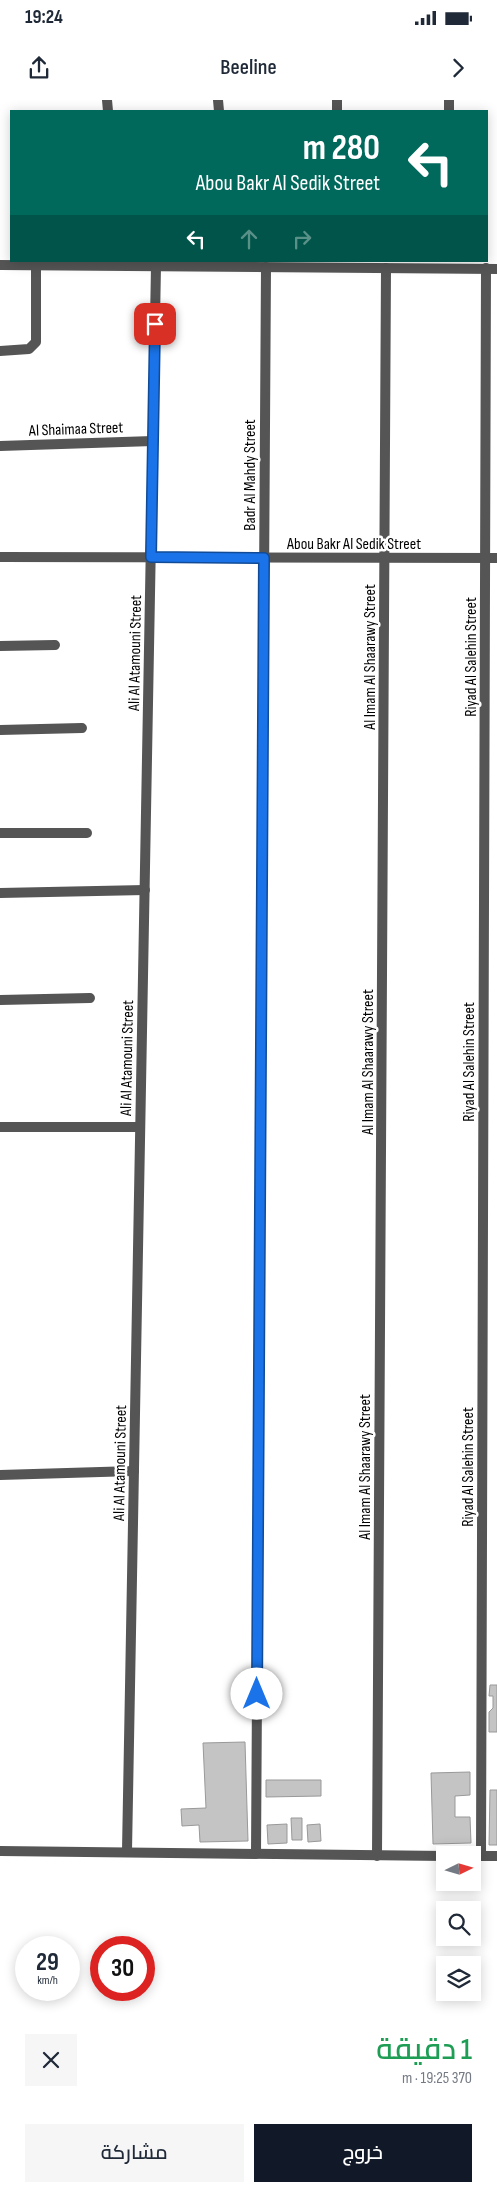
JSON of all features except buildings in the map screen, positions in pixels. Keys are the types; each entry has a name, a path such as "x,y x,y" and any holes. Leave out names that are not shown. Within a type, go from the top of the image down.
{"street":[{"path":"0,265 113,263 156,266 224,264 266,267 342,264 386,268 453,265 497,269"},
{"path":"0,351 29,349 36,342 36,265"},
{"name":"Ali Al Atamouni Street","path":"127,1851 156,266"},
{"name":"Badr Al Mahdy Street","path":"256,1854 266,267"},
{"name":"Al Imam Al Shaarawy Street","path":"377,1856 386,268"},
{"name":"Riyad Al Salehin Street","path":"477,1846 486,268"},
{"name":"Al Shaimaa Street","path":"0,446 153,441"},
{"name":"Abou Bakr Al Sedik Street","path":"0,557 497,558"},
{"path":"0,646 55,645"},
{"path":"0,730 82,728"},
{"path":"0,833 86,833"},
{"path":"0,893 145,890"},
{"path":"0,1000 90,998"},
{"path":"0,1126 140,1127"},
{"path":"0,1475 134,1471"},
{"path":"0,1851 436,1856"},
{"path":"481,1856 497,1856"}],"route":[{"path":"155,324 151,557 264,558 257,1694"}]}
